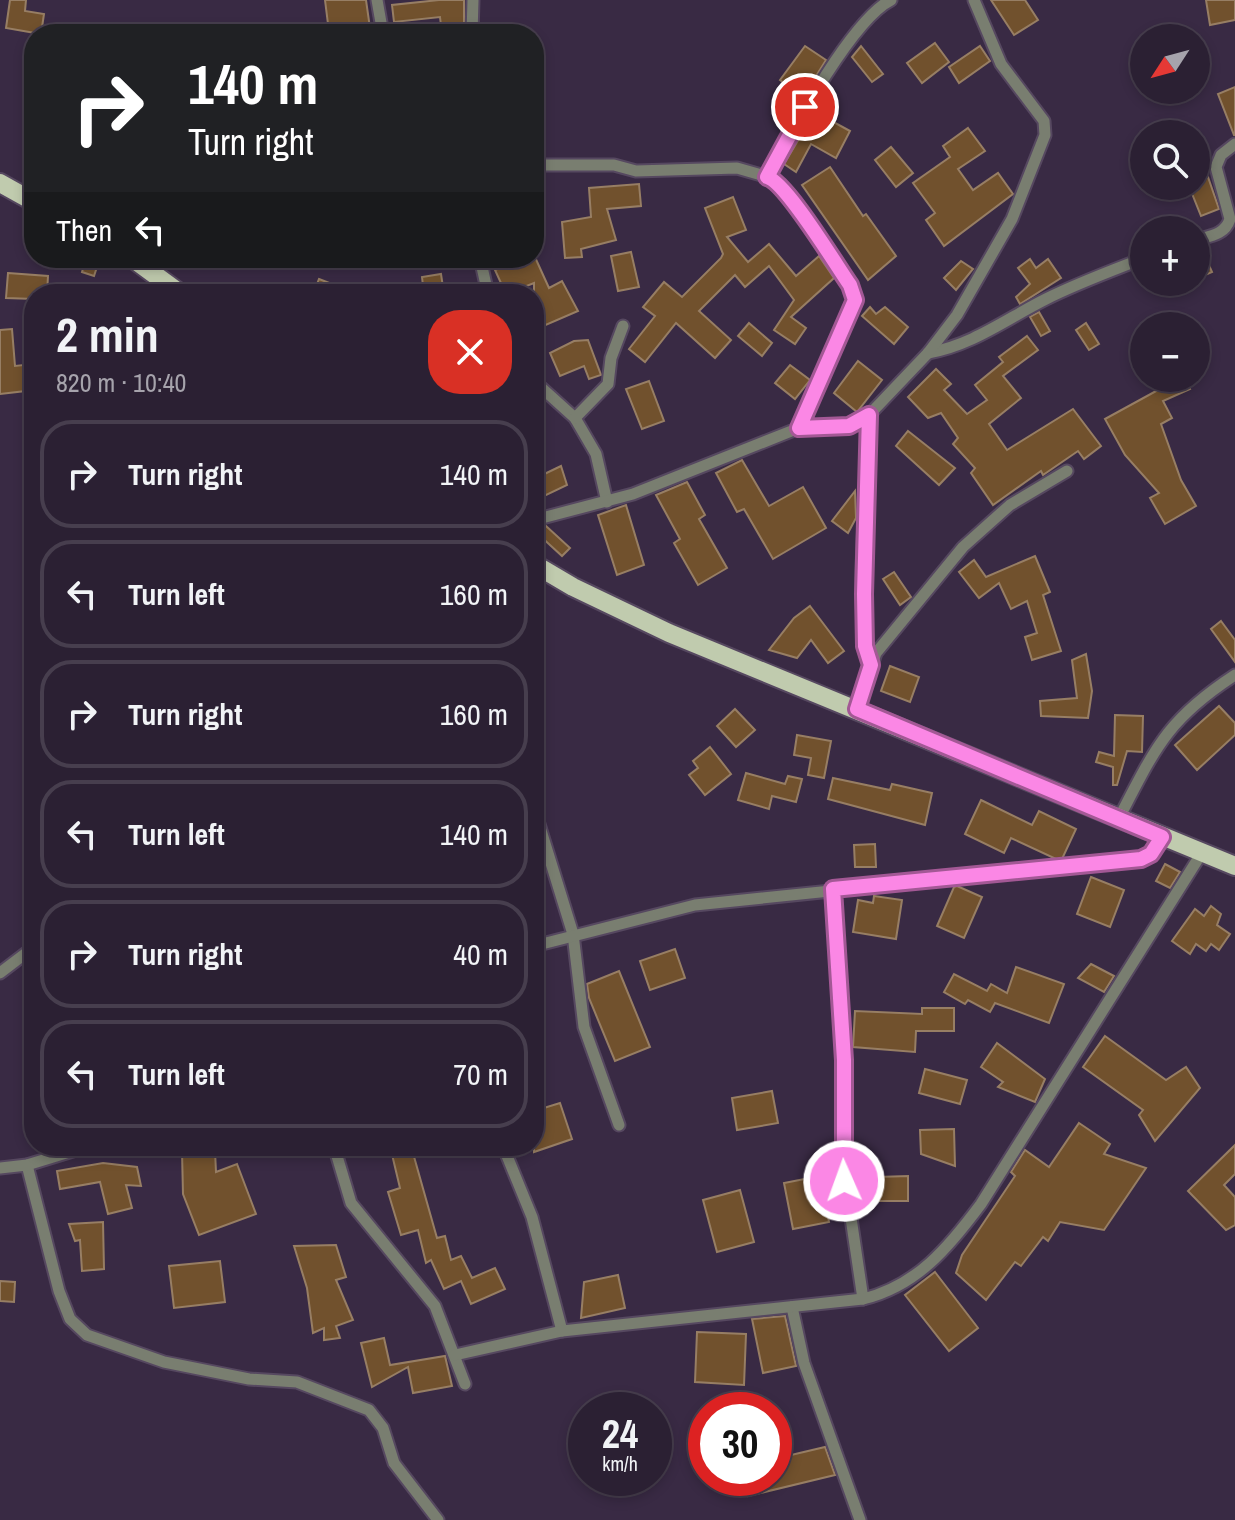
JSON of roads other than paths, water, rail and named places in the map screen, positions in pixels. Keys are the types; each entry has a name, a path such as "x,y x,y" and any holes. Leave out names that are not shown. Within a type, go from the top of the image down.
{"main road":[{"path":"0,183 24,196"},
{"path":"146,268 167,284"},
{"path":"544,569 669,633 1235,866"}],"street":[{"path":"377,0 381,24"},
{"path":"472,24 473,0"},
{"path":"767,177 805,107 862,26 891,0"},
{"path":"544,518 607,502 799,428 849,426 869,415 928,353 957,315 992,257 1012,219 1045,135 1044,121 1001,64 974,0"},
{"path":"1210,236 1222,232 1230,219 1216,167 1221,155 1235,144"},
{"path":"544,165 614,165 636,171 737,168 775,179 850,285 855,300 799,428"},
{"path":"928,353 948,349 995,330 1044,300 1130,264"},
{"path":"575,418 608,384 611,358 623,326"},
{"path":"544,390 575,418 596,454 607,502"},
{"path":"869,415 864,594 865,646 871,665"},
{"path":"857,709 876,653 963,547 1010,505 1067,471"},
{"path":"1118,820 1156,746 1181,715 1235,675"},
{"path":"544,943 695,905 1141,859 1151,854 1162,837"},
{"path":"544,840 573,934 584,1027 619,1125"},
{"path":"455,1355 562,1331 863,1299 890,1293 905,1283 954,1239 1122,983 1203,851"},
{"path":"833,889 844,1060 842,1157 863,1299"},
{"path":"0,973 24,955"},
{"path":"0,1168 27,1165 56,1156"},
{"path":"337,1156 351,1203 435,1306 465,1384"},
{"path":"507,1156 532,1217 562,1331"},
{"path":"27,1165 59,1291 70,1319 87,1335 189,1368 249,1379 297,1382 369,1410 383,1428 394,1463 438,1520"},
{"path":"792,1307 804,1363 860,1520"}]}
